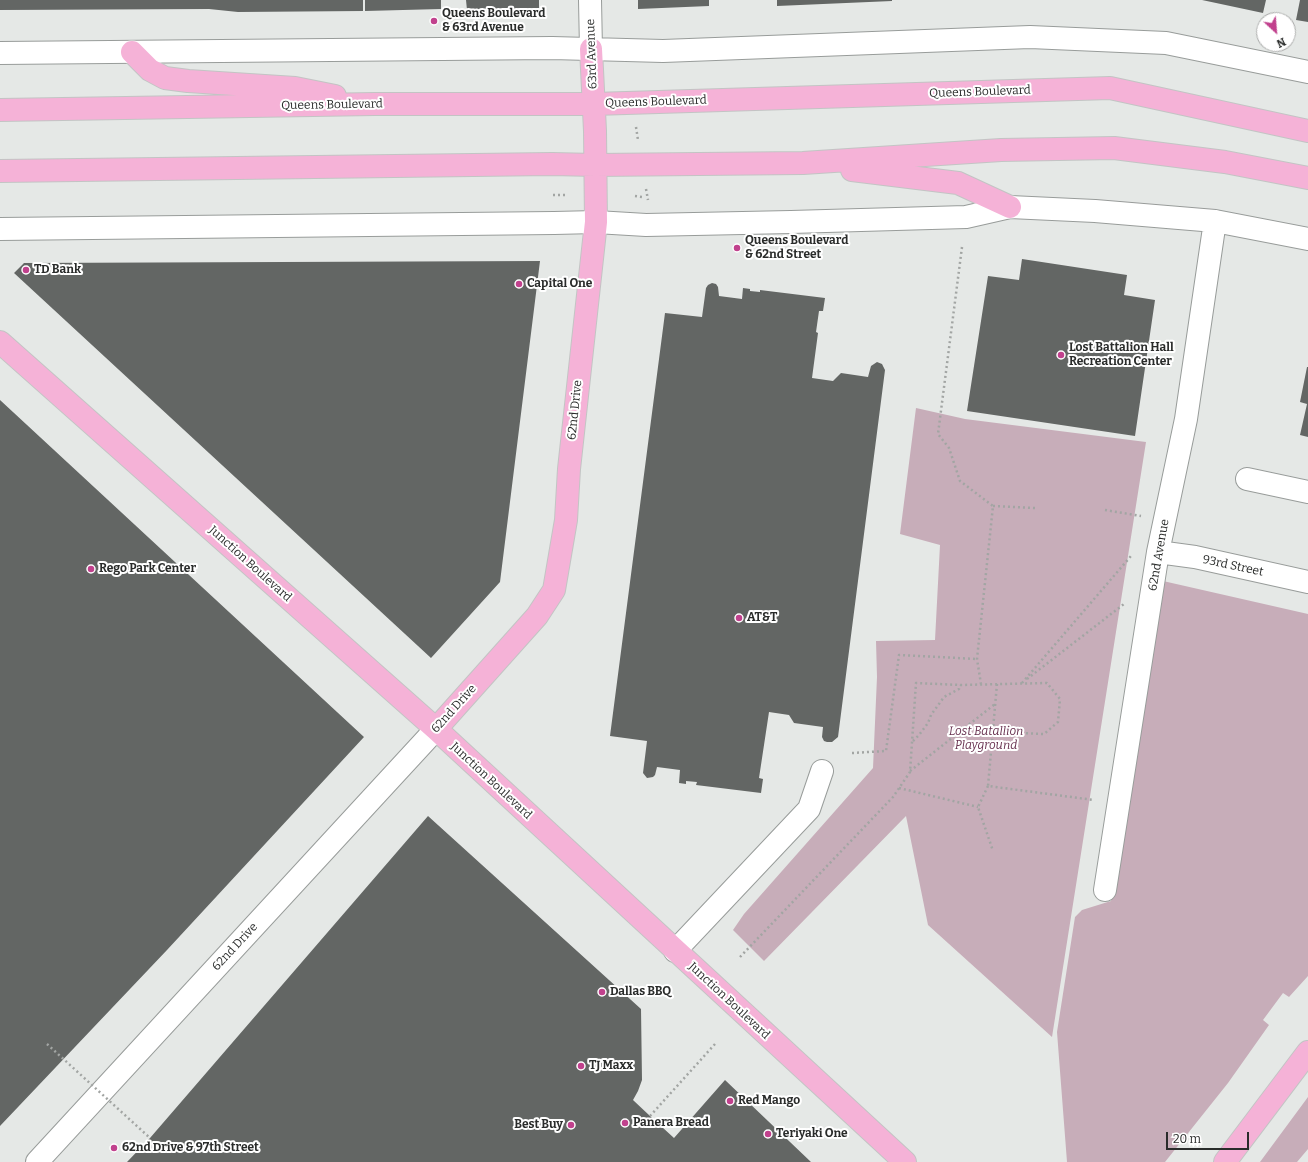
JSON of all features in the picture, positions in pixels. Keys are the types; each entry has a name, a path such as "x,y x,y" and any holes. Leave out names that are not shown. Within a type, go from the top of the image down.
{"main road":[{"name":"63rd Avenue","path":"591,48 595,131"},
{"path":"132,52 150,70 165,78 188,81 295,88 375,104"},
{"name":"Queens Boulevard","path":"0,110 375,104 594,104 1110,88 1308,131"},
{"name":"62nd Drive","path":"436,730 537,616 554,590 566,520 569,469 596,222 595,131"},
{"path":"0,171 489,164 595,165 803,163 1001,150 1114,148 1225,162 1308,178"},
{"path":"803,163 958,183 1010,207"},
{"name":"Junction Boulevard","path":"0,342 436,730 905,1162"},
{"path":"1225,1162 1308,1052"}],"street":[{"name":"63rd Avenue","path":"590,0 591,48"},
{"path":"0,53 591,48 663,51 1030,37 1166,43 1308,72"},
{"path":"0,229 596,222 646,225 966,217 1010,207 1095,211 1215,221 1308,239"},
{"name":"62nd Avenue","path":"1105,890 1158,552 1186,419 1215,221"},
{"path":"1247,479 1308,492"},
{"name":"93rd Street","path":"1158,552 1195,557 1308,582"},
{"name":"62nd Drive","path":"37,1162 436,730"},
{"path":"675,951 809,809 822,771"}],"path":[{"path":"636,127 639,146"},
{"path":"646,187 648,205"},
{"path":"553,195 573,195"},
{"path":"962,247 938,434 949,448 960,481 993,506 1035,508"},
{"path":"980,684 977,659 993,506"},
{"path":"1105,510 1145,517"},
{"path":"1022,683 1135,551"},
{"path":"1022,683 1127,602"},
{"path":"852,753 886,751 899,655 977,659"},
{"path":"910,772 916,683 960,685 1047,682 1060,699 1058,722 1044,734 1019,733 993,728"},
{"path":"993,852 978,807 988,786 997,684"},
{"path":"912,741 919,735 928,723 931,715 944,697 959,689 960,685"},
{"path":"740,957 893,797 910,772 995,704"},
{"path":"988,786 1094,800"},
{"path":"899,788 978,807"},
{"path":"47,1044 150,1138"},
{"path":"650,1116 715,1044"}],"green space":[{"name":"Lost Batallion Playground","path":"916,408 965,419 1146,442 1052,1037 928,925 906,816 764,961 733,930 744,914 873,768 877,677 876,641 935,640 940,545 900,534"},
{"path":"1163,581 1308,614 1308,976 1289,997 1283,993 1263,1020 1269,1025 1228,1083 1165,1162 1067,1162 1057,1032 1075,917 1082,910 1111,901"},
{"path":"1308,1097 1308,1149 1297,1162 1260,1162"}],"building":[{"path":"0,0 363,0 363,11 238,12 209,9 0,10"},
{"path":"365,0 441,0 441,9 365,11"},
{"path":"466,0 539,0 539,8 467,10"},
{"path":"638,0 709,0 709,6 638,9"},
{"path":"777,0 892,0 892,1 777,6"},
{"path":"1202,0 1266,0 1263,12"},
{"path":"1300,0 1308,0 1308,22 1296,20"},
{"name":"Lost Battalion Hall Recreation Center","path":"1022,259 1127,275 1124,295 1155,300 1135,436 967,411 988,276 1019,280"},
{"path":"540,261 500,582 431,658 14,273 24,263"},
{"name":"AT&T","path":"712,283 716,284 718,287 719,296 742,299 743,288 750,289 750,291 760,292 760,290 825,298 823,311 819,311 816,332 818,333 812,378 833,381 841,373 868,377 871,366 877,362 882,364 885,370 838,737 832,742 824,741 822,737 823,727 794,723 789,715 769,712 759,778 763,779 761,793 696,785 697,782 686,781 686,784 679,783 680,770 657,767 655,775 647,778 643,773 647,741 610,736 665,313 702,317 706,288"},
{"path":"1307,367 1308,437 1300,435 1307,404 1300,402"},
{"name":"Rego Park Center","path":"0,400 364,737 167,950 0,1126"},
{"path":"428,816 641,1009 642,1080 633,1100 674,1138 725,1080 811,1162 127,1162 150,1138"}],"place":[{"name":"Queens Boulevard & 63rd Avenue","path":"434,21"},
{"name":"Queens Boulevard & 62nd Street","path":"737,248"},
{"name":"TD Bank","path":"26,270"},
{"name":"Capital One","path":"519,284"},
{"name":"Lost Battalion Hall Recreation Center","path":"1061,355"},
{"name":"Rego Park Center","path":"91,569"},
{"name":"AT&T","path":"739,618"},
{"name":"Dallas BBQ","path":"602,992"},
{"name":"TJ Maxx","path":"581,1066"},
{"name":"Red Mango","path":"730,1101"},
{"name":"Panera Bread","path":"625,1123"},
{"name":"Best Buy","path":"571,1125"},
{"name":"Teriyaki One","path":"768,1134"},
{"name":"62nd Drive & 97th Street","path":"114,1148"}]}
